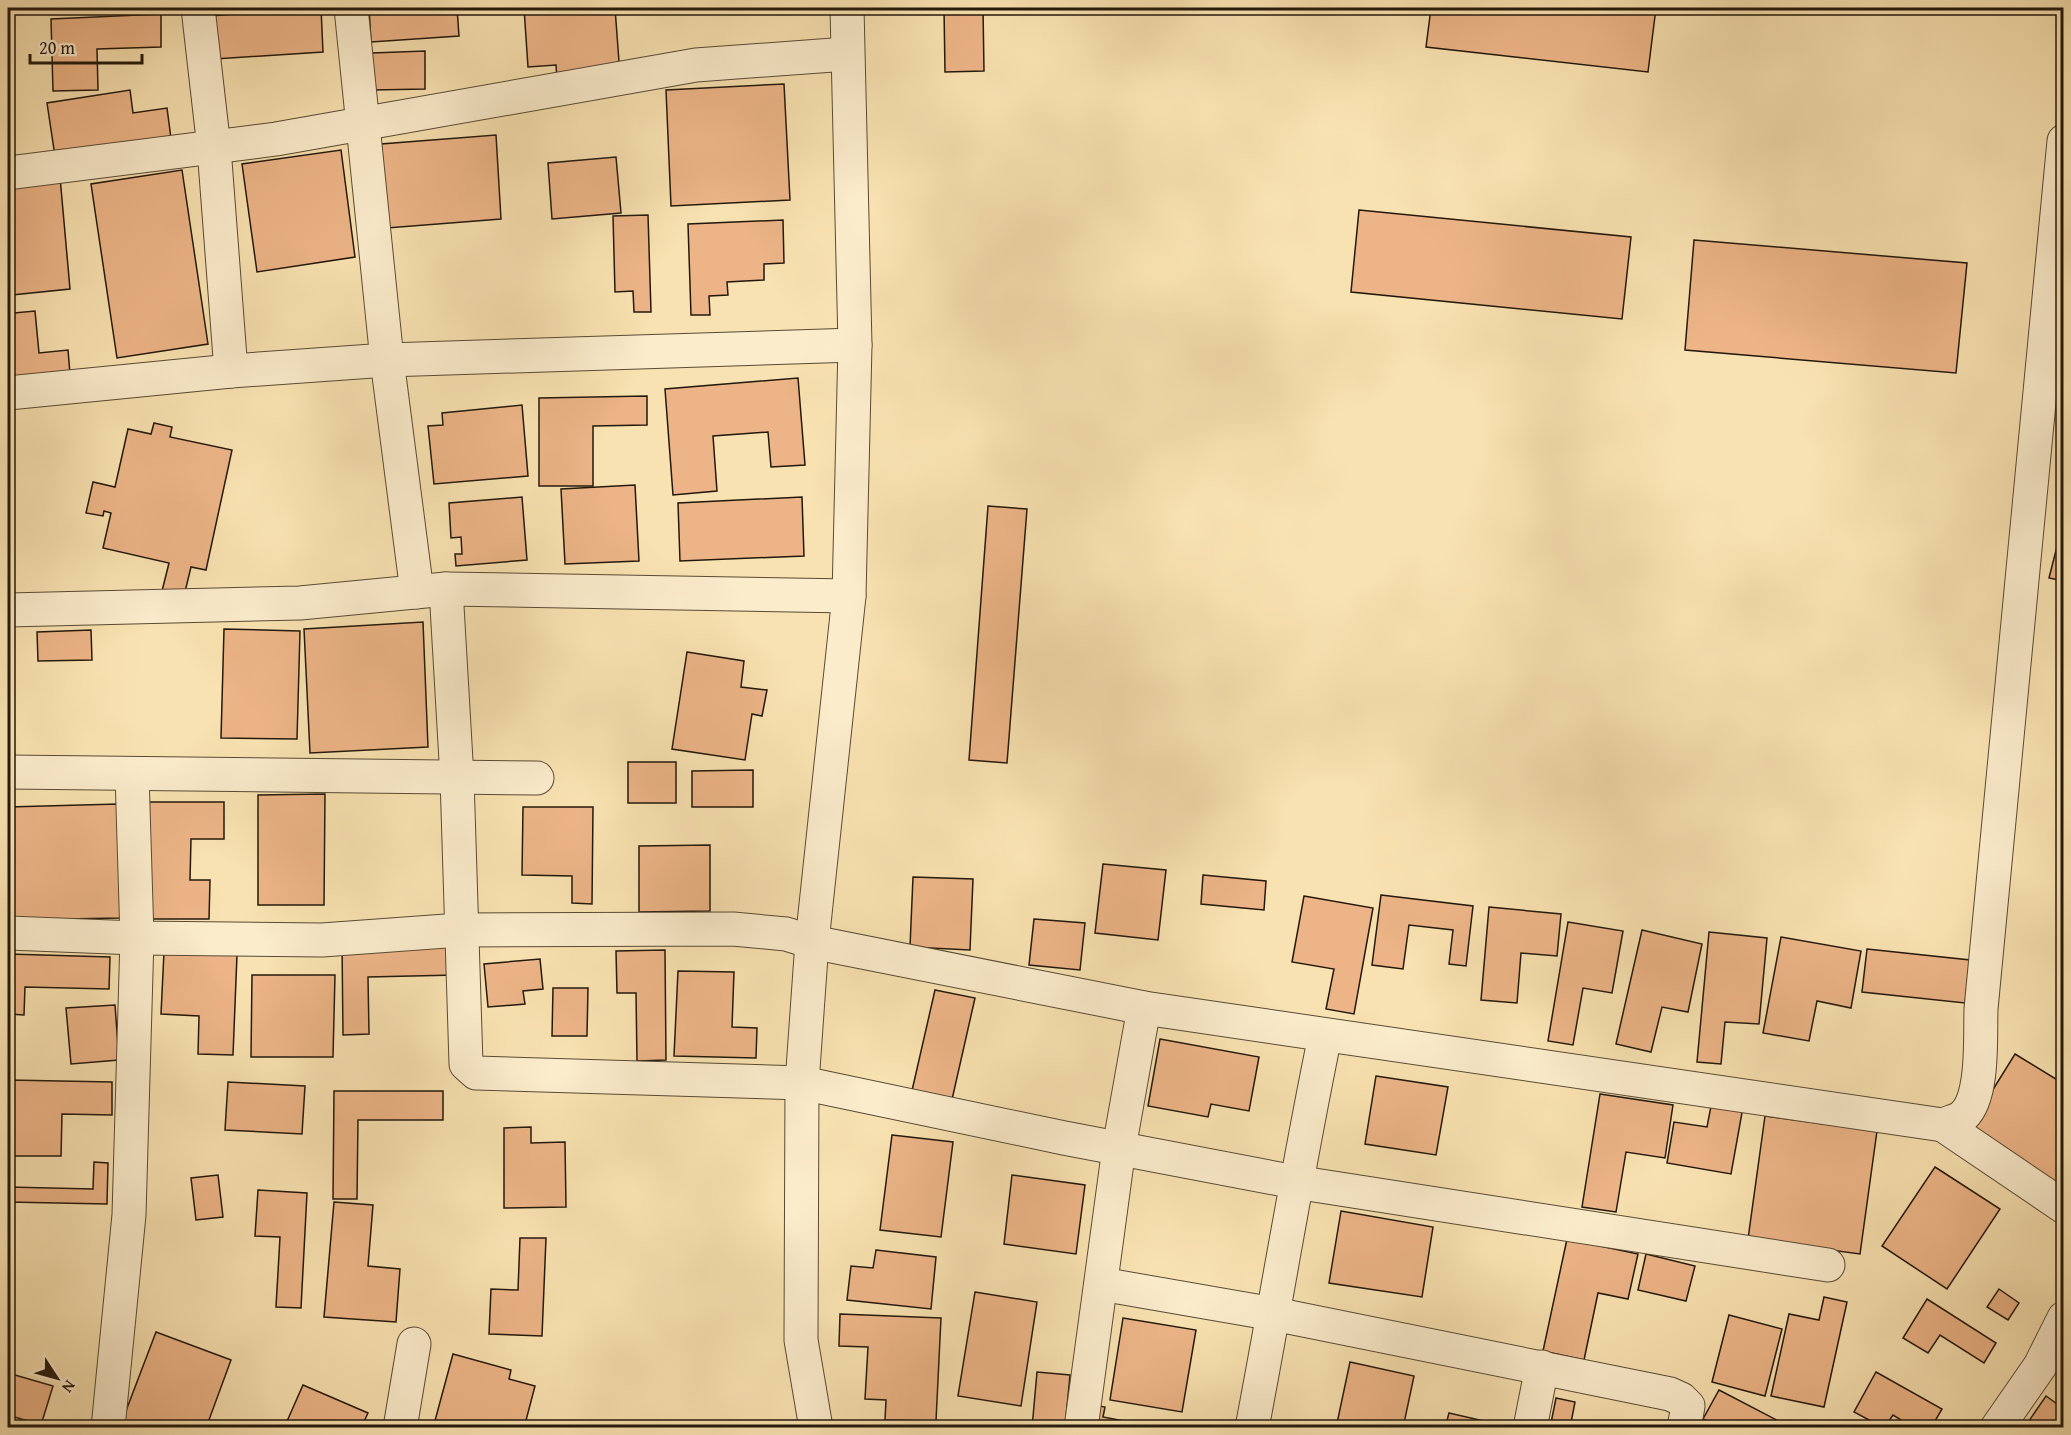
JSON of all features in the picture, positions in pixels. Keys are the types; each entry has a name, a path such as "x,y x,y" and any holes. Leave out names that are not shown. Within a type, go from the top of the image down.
{"street":[{"path":"198,8 214,148 231,371"},
{"path":"351,8 387,360 431,590 457,778 466,1064 476,1073 802,1083 1295,1182 1828,1265"},
{"path":"816,1428 801,1340 802,1083 812,942 849,596 855,345 847,8"},
{"path":"8,173 214,148 364,124 696,65 847,54"},
{"path":"1943,1125 1964,1116 1974,1095 1978,1077 1981,1009 2051,436 2064,141"},
{"path":"8,393 231,371 387,360 855,345"},
{"path":"8,610 300,603 431,590 849,596"},
{"path":"8,772 537,778"},
{"path":"108,1428 129,1215 137,938 132,774"},
{"path":"8,933 137,938 322,940 460,930 733,929 786,933 812,942 1143,1008 1943,1125 2064,1207"},
{"path":"1081,1428 1119,1148 1143,1008"},
{"path":"1252,1428 1274,1314 1295,1182 1325,1036"},
{"path":"1101,1284 1274,1314 1670,1394 1688,1406 1684,1428"},
{"path":"1997,1428 2052,1374 2064,1318"},
{"path":"400,1428 414,1344"},
{"path":"1530,1428 1542,1367"}],"building":[{"path":"47,8 145,8 47,10"},
{"path":"245,8 321,8 323,52 215,59 211,16 245,13"},
{"path":"369,8 457,8 459,36 371,42"},
{"path":"524,8 615,8 620,75 557,79 556,65 528,67"},
{"path":"944,8 983,8 984,71 945,72"},
{"path":"1431,8 1656,8 1648,72 1426,47"},
{"path":"161,14 161,47 97,49 98,90 53,91 51,19"},
{"path":"425,51 425,89 373,90 372,53"},
{"path":"784,84 790,200 671,206 666,90"},
{"path":"130,90 133,113 167,108 172,146 56,163 47,103"},
{"path":"496,135 501,219 387,228 381,144"},
{"path":"341,150 355,257 257,272 242,164"},
{"path":"616,157 621,213 552,219 548,163"},
{"path":"182,170 208,344 117,358 91,184"},
{"path":"60,177 70,289 12,295 14,313 35,311 39,353 68,350 70,374 8,380 8,182"},
{"path":"1359,210 1631,237 1622,319 1351,292"},
{"path":"648,215 651,312 634,312 633,291 615,292 613,216"},
{"path":"783,220 784,263 764,264 764,280 727,282 728,295 709,296 710,315 691,315 688,224"},
{"path":"1694,240 1967,263 1956,373 1685,350"},
{"path":"798,378 805,465 771,467 768,432 713,436 717,491 673,495 665,389"},
{"path":"647,396 647,425 593,426 593,486 539,486 539,398"},
{"path":"522,405 528,476 434,484 428,426 443,425 442,413"},
{"path":"154,423 172,427 170,437 232,450 206,570 191,567 184,596 162,591 169,563 103,548 111,513 104,511 103,516 86,513 93,482 115,487 128,429 151,434"},
{"path":"635,485 639,561 565,564 561,489"},
{"path":"522,497 527,560 456,566 455,554 462,554 461,537 451,538 449,503"},
{"path":"802,497 804,556 680,561 678,503"},
{"path":"988,506 1027,509 1007,763 969,760"},
{"path":"2064,519 2064,581 2049,578"},
{"path":"423,622 428,747 310,753 304,629"},
{"path":"224,629 300,631 297,739 221,738"},
{"path":"91,630 92,660 38,661 37,632"},
{"path":"687,652 744,661 741,687 767,690 762,716 752,714 745,760 672,749"},
{"path":"628,762 676,762 676,803 628,803"},
{"path":"753,770 753,807 692,807 692,771"},
{"path":"325,794 324,905 258,905 258,795"},
{"path":"146,802 224,802 224,839 191,839 190,880 210,880 209,919 145,919"},
{"path":"118,804 120,918 8,920 8,807"},
{"path":"523,807 593,807 592,904 572,903 572,876 522,875"},
{"path":"710,845 710,911 639,912 639,846"},
{"path":"1103,864 1166,870 1158,940 1095,933"},
{"path":"1203,875 1266,881 1264,910 1201,904"},
{"path":"913,877 973,879 970,950 910,947"},
{"path":"1381,895 1473,906 1466,966 1449,964 1453,930 1409,925 1403,969 1372,965"},
{"path":"1304,896 1373,908 1354,1014 1326,1009 1334,969 1292,962"},
{"path":"1489,907 1561,914 1557,956 1521,953 1517,1003 1481,1000"},
{"path":"1034,919 1085,923 1080,970 1029,965"},
{"path":"1568,922 1623,931 1612,993 1583,988 1573,1045 1548,1041"},
{"path":"1642,930 1702,944 1688,1012 1662,1007 1651,1052 1616,1044"},
{"path":"1709,932 1767,938 1759,1024 1725,1022 1721,1064 1697,1062"},
{"path":"1781,937 1861,951 1851,1008 1817,1001 1809,1041 1763,1033"},
{"path":"456,941 456,975 368,977 369,1034 343,1035 342,943"},
{"path":"1867,949 1970,960 1965,1003 1862,992"},
{"path":"665,950 666,1060 637,1061 636,993 617,993 616,951"},
{"path":"164,952 237,955 233,1055 198,1054 199,1016 161,1014"},
{"path":"8,954 110,957 109,989 25,987 24,1015 8,1014"},
{"path":"540,959 543,989 523,991 525,1004 488,1007 484,964"},
{"path":"678,971 734,972 732,1027 757,1028 756,1058 674,1056"},
{"path":"252,975 335,975 333,1057 251,1057"},
{"path":"553,988 588,988 587,1036 552,1036"},
{"path":"935,990 975,998 951,1104 911,1095"},
{"path":"115,1005 119,1060 71,1064 66,1008"},
{"path":"1160,1039 1259,1057 1249,1111 1211,1104 1208,1117 1148,1106"},
{"path":"2015,1054 2064,1084 2064,1194 1966,1133"},
{"path":"1376,1076 1448,1087 1436,1155 1365,1144"},
{"path":"8,1080 112,1082 112,1115 62,1114 61,1156 8,1156"},
{"path":"228,1082 305,1086 302,1134 225,1130"},
{"path":"334,1091 443,1091 443,1120 358,1120 357,1199 333,1199"},
{"path":"1600,1094 1673,1105 1665,1158 1626,1152 1616,1212 1582,1207"},
{"path":"1712,1101 1743,1107 1731,1174 1667,1163 1674,1122 1707,1127"},
{"path":"1765,1116 1877,1131 1860,1254 1748,1239"},
{"path":"531,1127 531,1143 565,1142 566,1207 504,1208 504,1128"},
{"path":"892,1135 953,1142 941,1237 880,1230"},
{"path":"94,1162 108,1163 107,1204 8,1202 8,1187 93,1189"},
{"path":"1935,1167 2000,1209 1947,1289 1882,1246"},
{"path":"218,1175 223,1217 196,1220 191,1178"},
{"path":"1012,1175 1085,1185 1076,1254 1004,1244"},
{"path":"258,1190 307,1193 301,1308 276,1307 280,1237 255,1236"},
{"path":"334,1202 373,1205 368,1266 400,1269 396,1322 324,1317"},
{"path":"1341,1211 1433,1227 1422,1297 1329,1283"},
{"path":"520,1238 546,1238 542,1336 489,1334 491,1289 518,1290"},
{"path":"1567,1239 1638,1254 1628,1299 1598,1293 1584,1360 1543,1351"},
{"path":"876,1250 936,1257 931,1309 847,1300 851,1266 873,1268"},
{"path":"1646,1254 1695,1266 1686,1301 1638,1290"},
{"path":"1999,1289 2019,1303 2008,1320 1987,1307"},
{"path":"975,1292 1037,1302 1021,1406 958,1396"},
{"path":"1824,1297 1847,1302 1824,1407 1771,1396 1789,1314 1819,1320"},
{"path":"1927,1299 1996,1343 1984,1363 1940,1335 1928,1353 1903,1338"},
{"path":"840,1314 941,1318 936,1421 885,1420 886,1400 865,1399 868,1347 839,1346"},
{"path":"1729,1315 1782,1329 1765,1396 1712,1382"},
{"path":"1123,1318 1196,1330 1182,1412 1110,1400"},
{"path":"156,1332 231,1360 206,1428 129,1428 121,1424"},
{"path":"453,1354 511,1370 509,1379 535,1386 524,1428 433,1428"},
{"path":"1350,1362 1414,1376 1403,1428 1336,1428"},
{"path":"1037,1372 1070,1375 1065,1428 1032,1428"},
{"path":"1876,1372 1942,1409 1931,1428 1914,1428 1893,1415 1884,1428 1854,1412"},
{"path":"8,1373 53,1386 41,1425 8,1415"},
{"path":"303,1385 368,1413 361,1428 284,1428"},
{"path":"1719,1390 1792,1428 1720,1428 1703,1419"},
{"path":"2046,1396 2064,1409 2064,1428 2024,1428"},
{"path":"1556,1398 1575,1402 1570,1428 1550,1428"},
{"path":"1093,1405 1105,1407 1103,1417 1161,1428 1090,1428"},
{"path":"1449,1413 1506,1426 1506,1428 1445,1428"}]}
